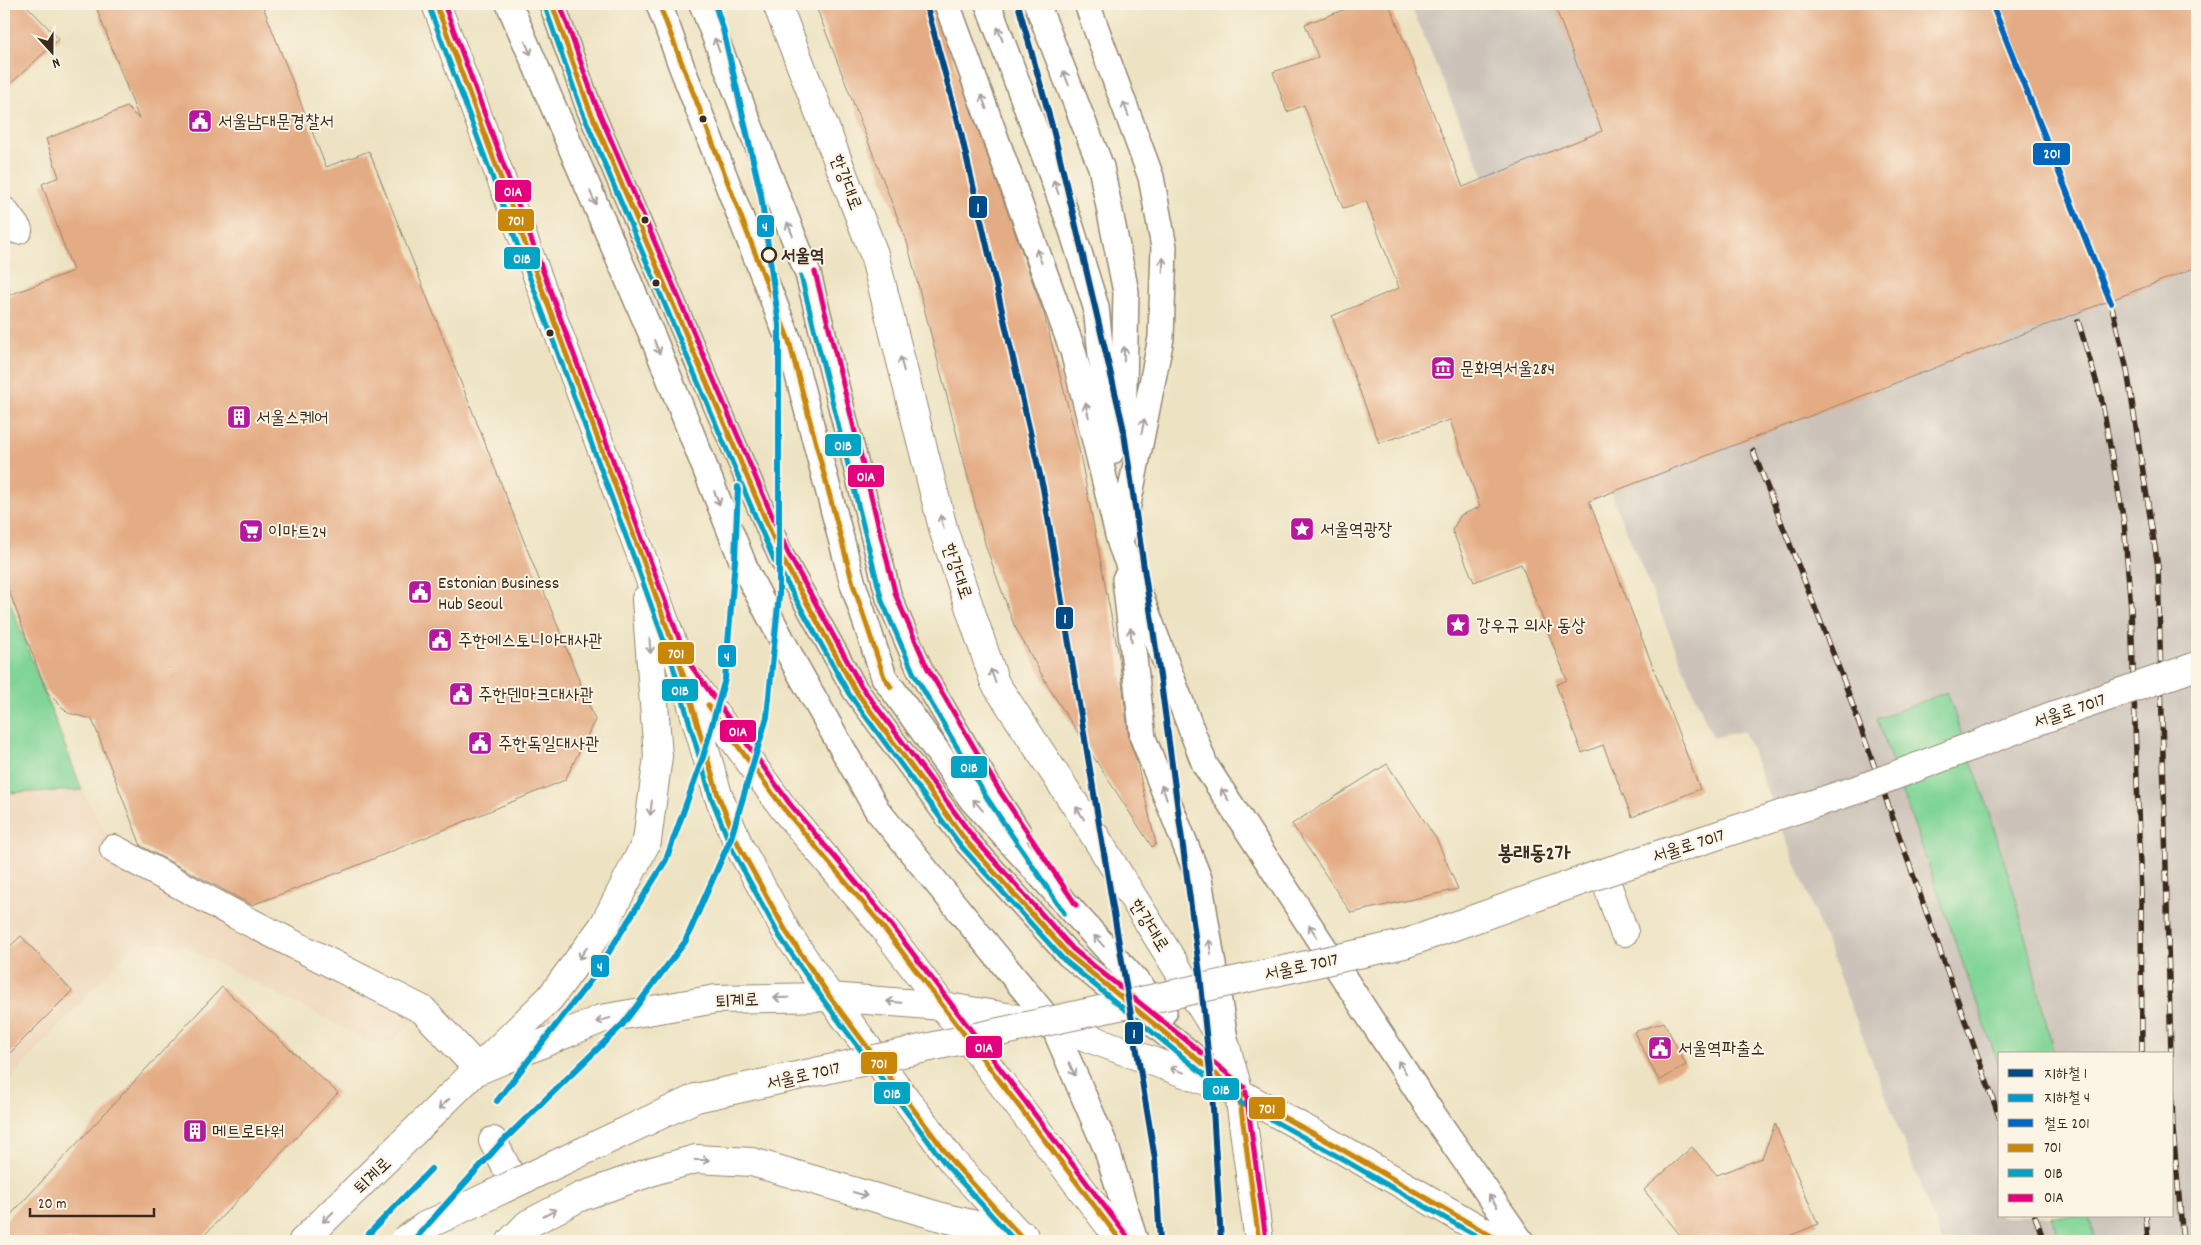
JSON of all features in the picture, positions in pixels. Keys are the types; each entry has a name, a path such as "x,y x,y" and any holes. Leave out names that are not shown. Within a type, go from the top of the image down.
{"main road":[{"path":"436,4 644,563 680,664 718,795 739,846 786,934 830,997 952,1160 1030,1239"},
{"name":"한강대로","path":"777,4 874,254 944,532 996,682 1080,812 1226,1047 1239,1093 1259,1241"},
{"path":"114,849 236,915 423,1010 479,1070 550,998 599,932 647,840 658,756 644,563"},
{"path":"680,664 784,809 880,923 1121,1241"},
{"name":"서울로 7017","path":"404,1241 425,1226 696,1098 1404,944 1604,873 1862,788 2046,718 2197,666"},
{"path":"1604,873 1624,932"},
{"name":"퇴계로","path":"304,1241 479,1070 601,1019 716,999 830,997 942,1006 1053,1025 1239,1093 1329,1142 1500,1241"},
{"path":"492,1141 514,1183"},
{"path":"511,1241 528,1224 580,1197 656,1170 696,1159 752,1162 945,1218 1030,1239"}],"lane":[{"path":"509,4 654,340 747,573 794,663 877,810 1053,1025 1107,1150 1135,1241"},
{"path":"552,4 589,108 781,556 855,690 966,842 1068,954 1239,1093"},
{"path":"659,4 789,341 853,584 884,678 972,800 1239,1093"},
{"path":"702,4 808,274 888,598 920,670 993,794 1068,907"},
{"path":"948,4 1073,351 1120,543 1205,765 1430,1110 1521,1241"},
{"path":"988,4 1072,227 1096,307 1120,543 1143,738 1199,879 1226,1047"},
{"path":"1037,4 1101,167 1126,292 1120,543"},
{"path":"1087,4 1151,178 1164,247 1161,338 1120,543"}],"shaded area":[{"path":"1410,4 2197,4 2197,1241 1942,1241 1744,731 1713,738 1576,410 1483,175"},
{"path":"82,790 115,849 423,1010 385,1049 184,946 137,941 4,1086 4,793"}],"green space":[{"path":"4,587 82,790 4,793"},
{"path":"1947,692 1983,794 2016,899 2054,1052 1998,1052 1998,1063 1877,719"},
{"path":"2052,1218 2089,1218 2095,1241 2059,1241"}],"building":[{"path":"4,4 25,4 59,39 4,90"},
{"name":"서울스퀘어","path":"95,4 262,4 326,167 369,151 595,720 565,780 351,868 252,905 141,846 92,719 68,713 46,691 8,588 4,565 8,541 4,537 4,297 73,271 42,184 59,177 46,139 127,107 139,119"},
{"path":"815,4 933,4 1044,314 1079,449 1119,657 1129,740 1136,759 1156,844 1152,847 1052,693 1014,625 986,547 907,242"},
{"path":"1360,4 1389,4 1463,187 1602,131 1554,4 2197,4 2197,267 1589,501 1700,789 1632,817 1603,745 1582,753 1556,685 1567,680 1521,564 1474,582 1452,530 1461,515 1480,507 1450,420 1379,443 1332,316 1399,288 1366,201 1343,208 1304,105 1287,112 1273,72 1318,57 1305,24"},
{"path":"1387,764 1437,840 1458,889 1351,913 1292,824"},
{"path":"21,936 72,991 4,1059 4,952"},
{"name":"메트로타워","path":"222,987 338,1093 199,1241 4,1241 4,1222"},
{"name":"서울역파출소","path":"1664,1022 1686,1065 1659,1081 1634,1032"},
{"path":"1775,1124 1818,1224 1777,1241 1700,1241 1692,1237 1684,1240 1644,1190 1692,1147 1717,1175 1762,1158"}],"railway":[{"path":"2111,303 2127,370 2158,567 2171,1052"},
{"path":"2078,321 2101,397 2124,522 2131,609 2141,894 2142,1052"},
{"path":"1753,451 1844,681 1998,1113"},
{"path":"2174,1141 2183,1241"},
{"path":"2036,1218 2044,1241"},
{"path":"2146,1218 2148,1241"}],"metro line":[{"name":"4","path":"413,1241 500,1144 623,1024 685,942 731,838 767,717 779,595 779,325 761,195 723,29 715,4"},
{"name":"1","path":"926,4 959,125 1043,488 1155,1159 1160,1241"},
{"name":"1","path":"1018,4 1054,133 1123,426 1161,683 1200,974 1212,1092 1221,1241"},
{"name":"4","path":"497,1101 594,976 666,860 703,757 725,679 735,560 738,487"},
{"name":"4","path":"362,1241 431,1169"}],"rail line":[{"name":"201","path":"1992,4 2111,303"}],"transit line":[{"name":"701","path":"436,4 644,563 680,664 718,795 739,846 787,933 830,997 952,1161 1025,1241"},
{"name":"01A","path":"444,4 687,660 790,804 886,918 1127,1236"},
{"name":"701","path":"552,4 589,108 781,556 855,690 967,842 1068,954 1239,1093 1329,1142 1500,1241"},
{"name":"01A","path":"560,4 596,105 788,553 861,686 973,837 1073,949 1244,1087"},
{"name":"701","path":"659,4 789,341 853,584 884,677 891,687"},
{"name":"01B","path":"429,7 673,666 711,797 732,849 780,937 824,1001 946,1165 1015,1241"},
{"name":"01B","path":"545,7 582,111 774,560 849,694 961,846 1063,959 1234,1099 1485,1241"},
{"name":"01A","path":"815,272 896,596 927,667 999,790 1076,905"},
{"name":"01B","path":"801,276 882,601 914,674 987,798 1064,913"},
{"name":"701","path":"708,705 784,809 880,923 1121,1241"},
{"name":"01A","path":"1246,1092 1266,1240"},
{"name":"701","path":"1239,1093 1259,1241"}],"place":[{"name":"서울남대문경찰서","path":"200,121"},
{"name":"서울역","path":"769,255"},
{"name":"문화역서울284","path":"1443,368"},
{"name":"서울스퀘어","path":"239,417"},
{"name":"서울역광장","path":"1302,529"},
{"name":"이마트24","path":"251,531"},
{"name":"Estonian Business Hub Seoul","path":"420,592"},
{"name":"강우규 의사 동상","path":"1458,625"},
{"name":"주한에스토니아대사관","path":"440,640"},
{"name":"주한덴마크대사관","path":"461,694"},
{"name":"주한독일대사관","path":"480,743"},
{"name":"서울역파출소","path":"1660,1048"},
{"name":"메트로타워","path":"195,1131"}],"district":[{"name":"봉래동2가","path":"1534,852"}]}
